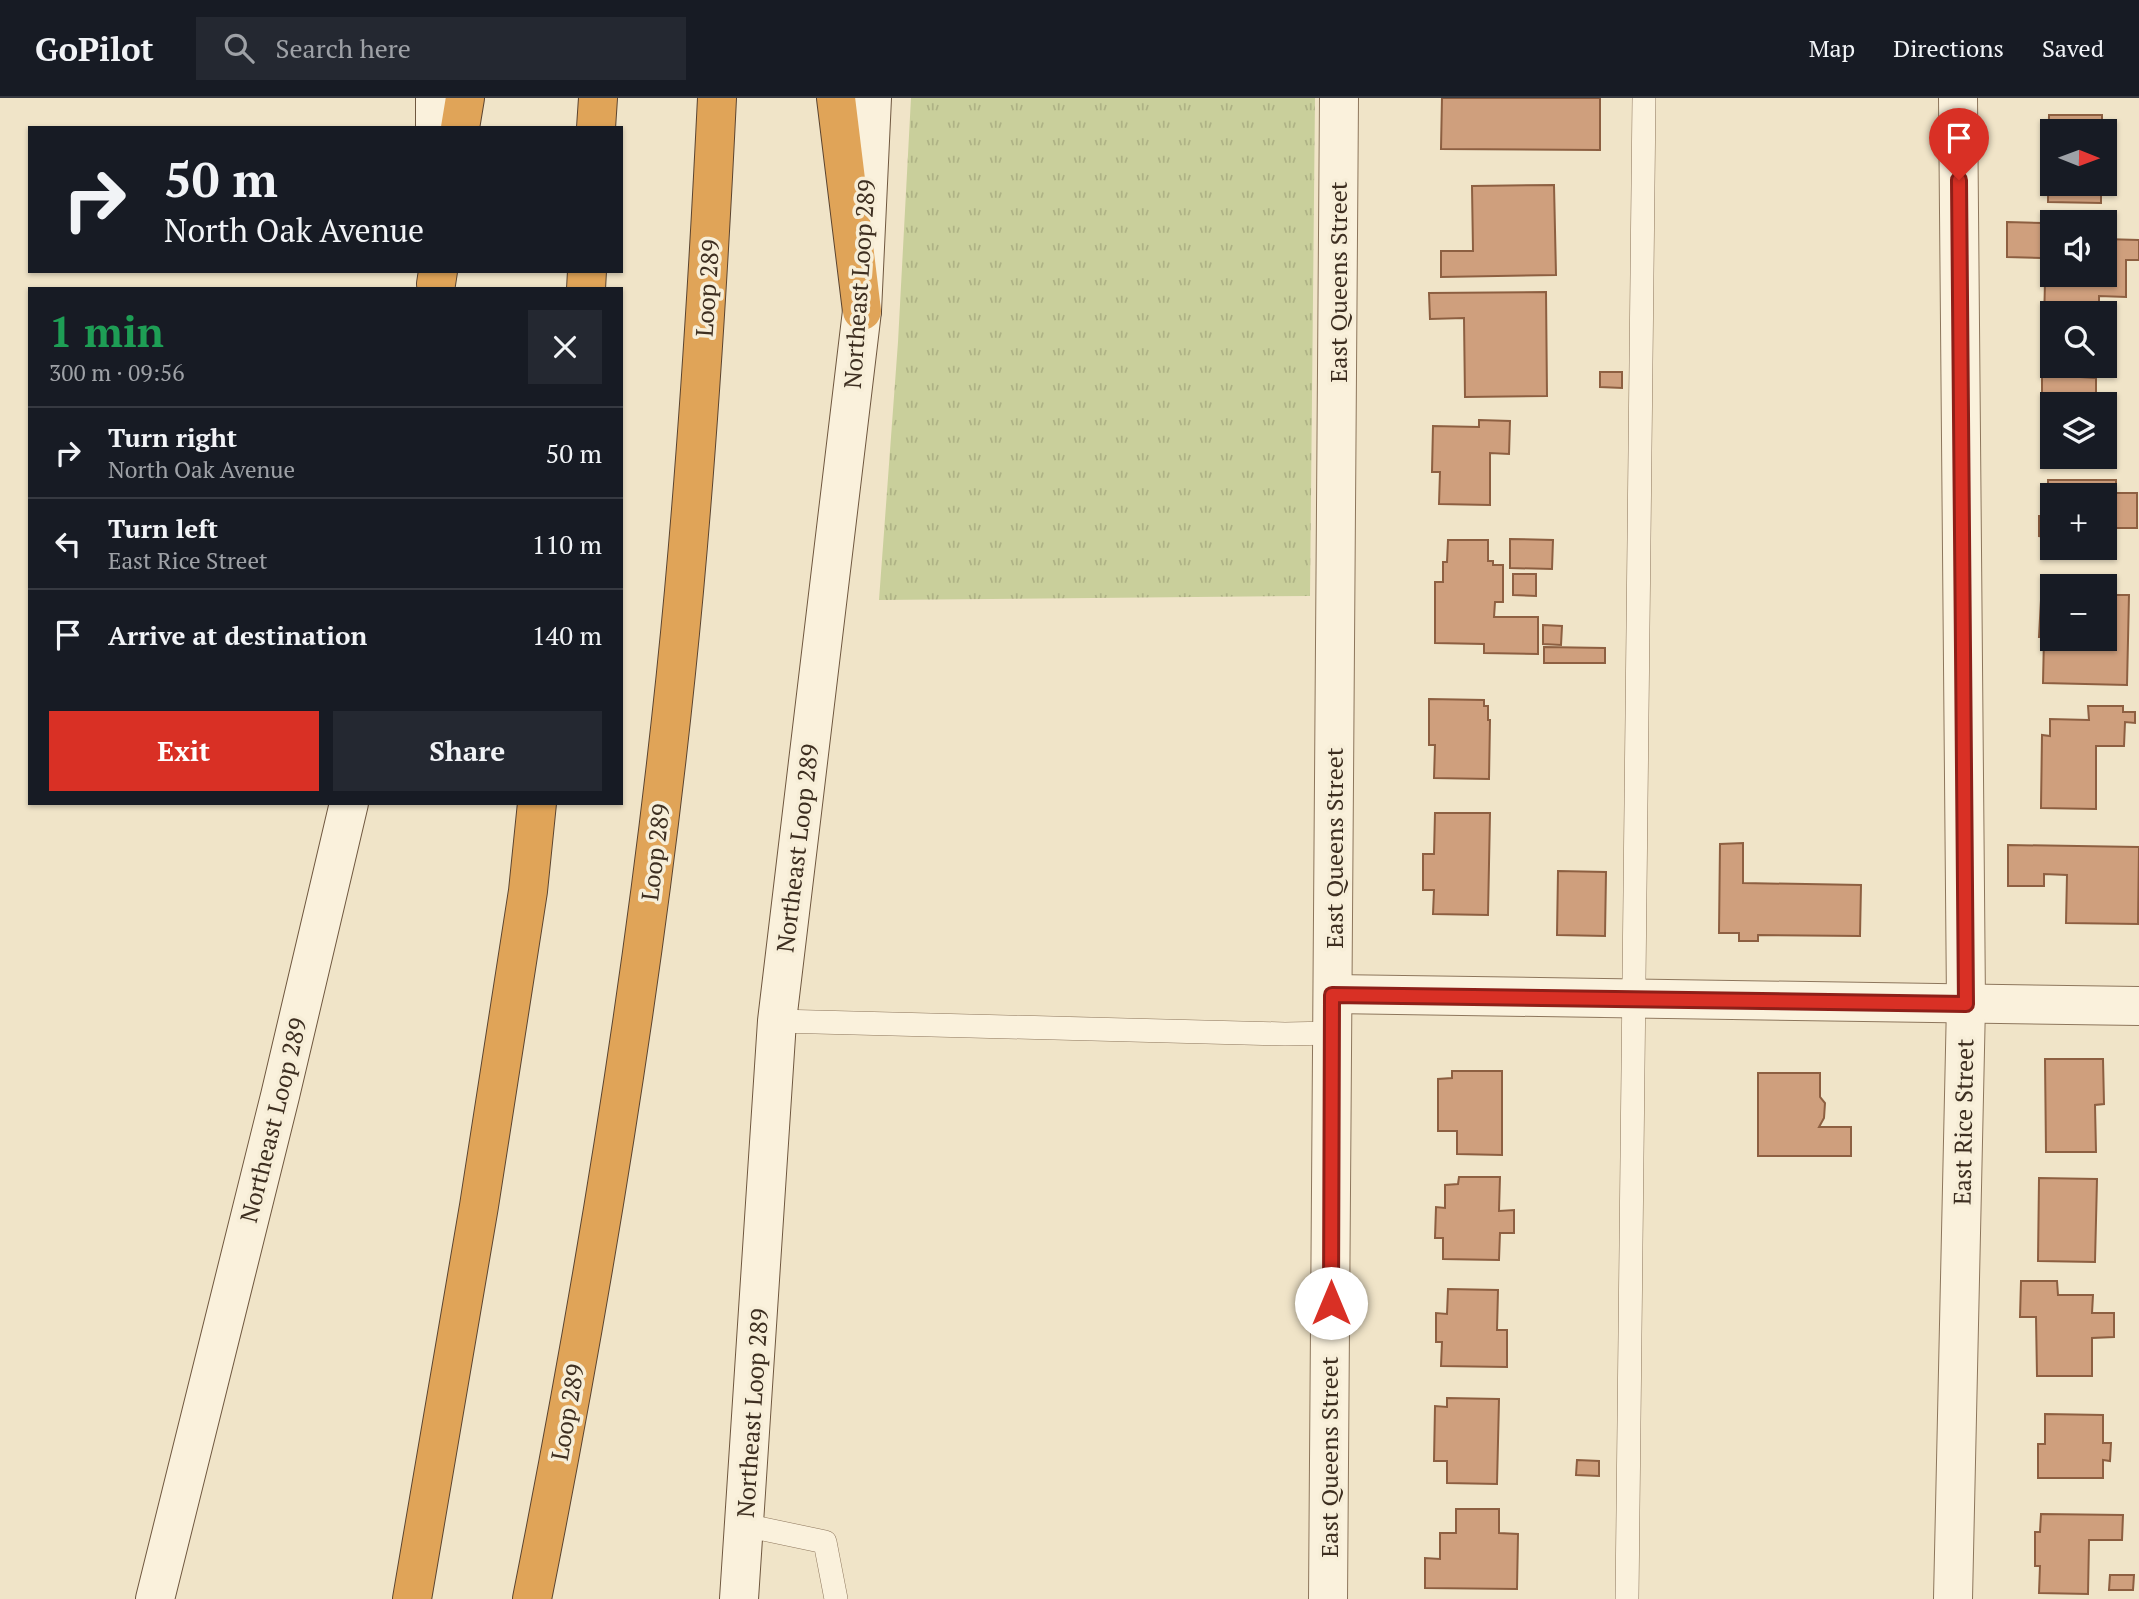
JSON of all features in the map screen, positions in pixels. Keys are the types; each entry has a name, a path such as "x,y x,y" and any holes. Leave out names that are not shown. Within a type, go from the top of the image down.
{"highway":[{"path":"460,126 465,98"},
{"path":"596,126 598,98"},
{"name":"Loop 289","path":"533,1599 626,1065 660,818 684,591 709,269 717,98"},
{"path":"836,98 862,311"},
{"path":"412,1599 479,1206 528,891 537,805"}],"street":[{"path":"435,98 435,126"},
{"name":"Northeast Loop 289","path":"742,1587 776,1021 862,311 872,98"},
{"name":"East Queens Street","path":"1328,1599 1339,98"},
{"name":"East Rice Street","path":"1953,1599 1966,1004 1958,98"},
{"name":"Northeast Loop 289","path":"155,1599 280,1096 349,805"},
{"path":"1332,995 2139,1006"}],"lane":[{"path":"1627,1599 1644,98"},
{"path":"776,1021 1332,1033"},
{"path":"744,1525 825,1542 836,1599"}],"green space":[{"path":"911,98 1315,98 1310,596 879,600 898,342"}],"building":[{"path":"1442,98 1600,98 1600,150 1441,149"},
{"path":"2049,115 2102,115 2102,119 2049,119"},
{"path":"1554,185 1556,275 1441,277 1441,251 1473,251 1472,186"},
{"path":"2048,196 2101,196 2101,203 2048,202"},
{"path":"2007,222 2040,223 2040,258 2007,257"},
{"path":"2117,239 2139,240 2139,260 2126,260 2126,297 2099,296 2099,301 2045,301 2045,287 2117,287"},
{"path":"1546,292 1547,396 1465,397 1464,318 1430,319 1429,293"},
{"path":"1600,372 1622,372 1622,388 1600,387"},
{"path":"2042,378 2096,378 2096,392 2042,392"},
{"path":"1479,420 1510,421 1509,454 1490,453 1490,505 1439,504 1440,472 1432,472 1433,426 1479,427"},
{"path":"2048,480 2116,480 2116,483 2048,483"},
{"path":"2117,493 2137,493 2137,528 2117,528"},
{"path":"1510,539 1553,540 1552,569 1510,568"},
{"path":"1448,540 1488,540 1488,561 1493,561 1493,565 1503,565 1503,602 1495,602 1494,617 1538,617 1538,654 1484,653 1484,644 1435,643 1435,582 1443,582 1443,562 1447,562"},
{"path":"1513,574 1536,574 1536,596 1513,595"},
{"path":"2117,595 2129,595 2127,685 2043,683 2044,651 2117,651"},
{"path":"1543,625 1562,626 1561,645 1543,644"},
{"path":"1544,647 1605,648 1605,663 1544,663"},
{"path":"1429,699 1484,700 1484,706 1488,706 1490,720 1489,779 1434,778 1435,745 1429,745"},
{"path":"2088,706 2123,706 2123,712 2135,712 2135,723 2125,722 2124,746 2096,746 2096,809 2041,808 2042,735 2050,736 2050,719 2089,720"},
{"path":"1435,813 1490,813 1488,915 1433,914 1434,890 1423,890 1423,854 1434,854"},
{"path":"1743,843 1743,883 1861,885 1860,936 1758,935 1758,941 1739,941 1739,933 1719,933 1720,844"},
{"path":"2008,845 2139,847 2138,924 2066,923 2067,875 2044,874 2044,886 2008,886"},
{"path":"1558,871 1606,872 1605,936 1557,935"},
{"path":"2045,1059 2103,1059 2104,1104 2095,1105 2096,1152 2046,1152"},
{"path":"1452,1071 1502,1071 1502,1155 1457,1154 1457,1131 1438,1131 1438,1079 1452,1078"},
{"path":"1758,1073 1820,1073 1820,1097 1825,1103 1824,1118 1819,1127 1851,1127 1851,1156 1758,1156"},
{"path":"1459,1177 1500,1177 1499,1211 1514,1210 1514,1233 1500,1233 1499,1260 1443,1259 1443,1238 1435,1238 1436,1207 1445,1208 1445,1185 1458,1184"},
{"path":"2039,1178 2097,1179 2095,1262 2038,1261"},
{"path":"2021,1281 2057,1281 2058,1295 2093,1295 2092,1313 2114,1313 2114,1337 2092,1338 2092,1376 2037,1376 2036,1317 2020,1317"},
{"path":"1448,1289 1498,1290 1497,1330 1507,1330 1507,1367 1441,1366 1442,1342 1436,1342 1436,1313 1447,1314"},
{"path":"1447,1398 1499,1399 1497,1484 1447,1483 1447,1461 1434,1461 1435,1406 1447,1407"},
{"path":"2045,1414 2103,1415 2103,1443 2111,1443 2110,1461 2103,1460 2103,1478 2038,1478 2038,1444 2045,1444"},
{"path":"1577,1460 1599,1461 1599,1476 1576,1475"},
{"path":"1456,1509 1499,1509 1499,1533 1518,1534 1517,1589 1425,1588 1425,1558 1440,1559 1440,1533 1456,1533"},
{"path":"2041,1514 2123,1515 2122,1540 2089,1540 2088,1594 2039,1593 2040,1566 2035,1566 2035,1532 2040,1532"},
{"path":"2110,1575 2134,1575 2133,1590 2109,1590"}],"route":[{"path":"1331,1303 1332,995 1966,1004 1959,180"}]}
